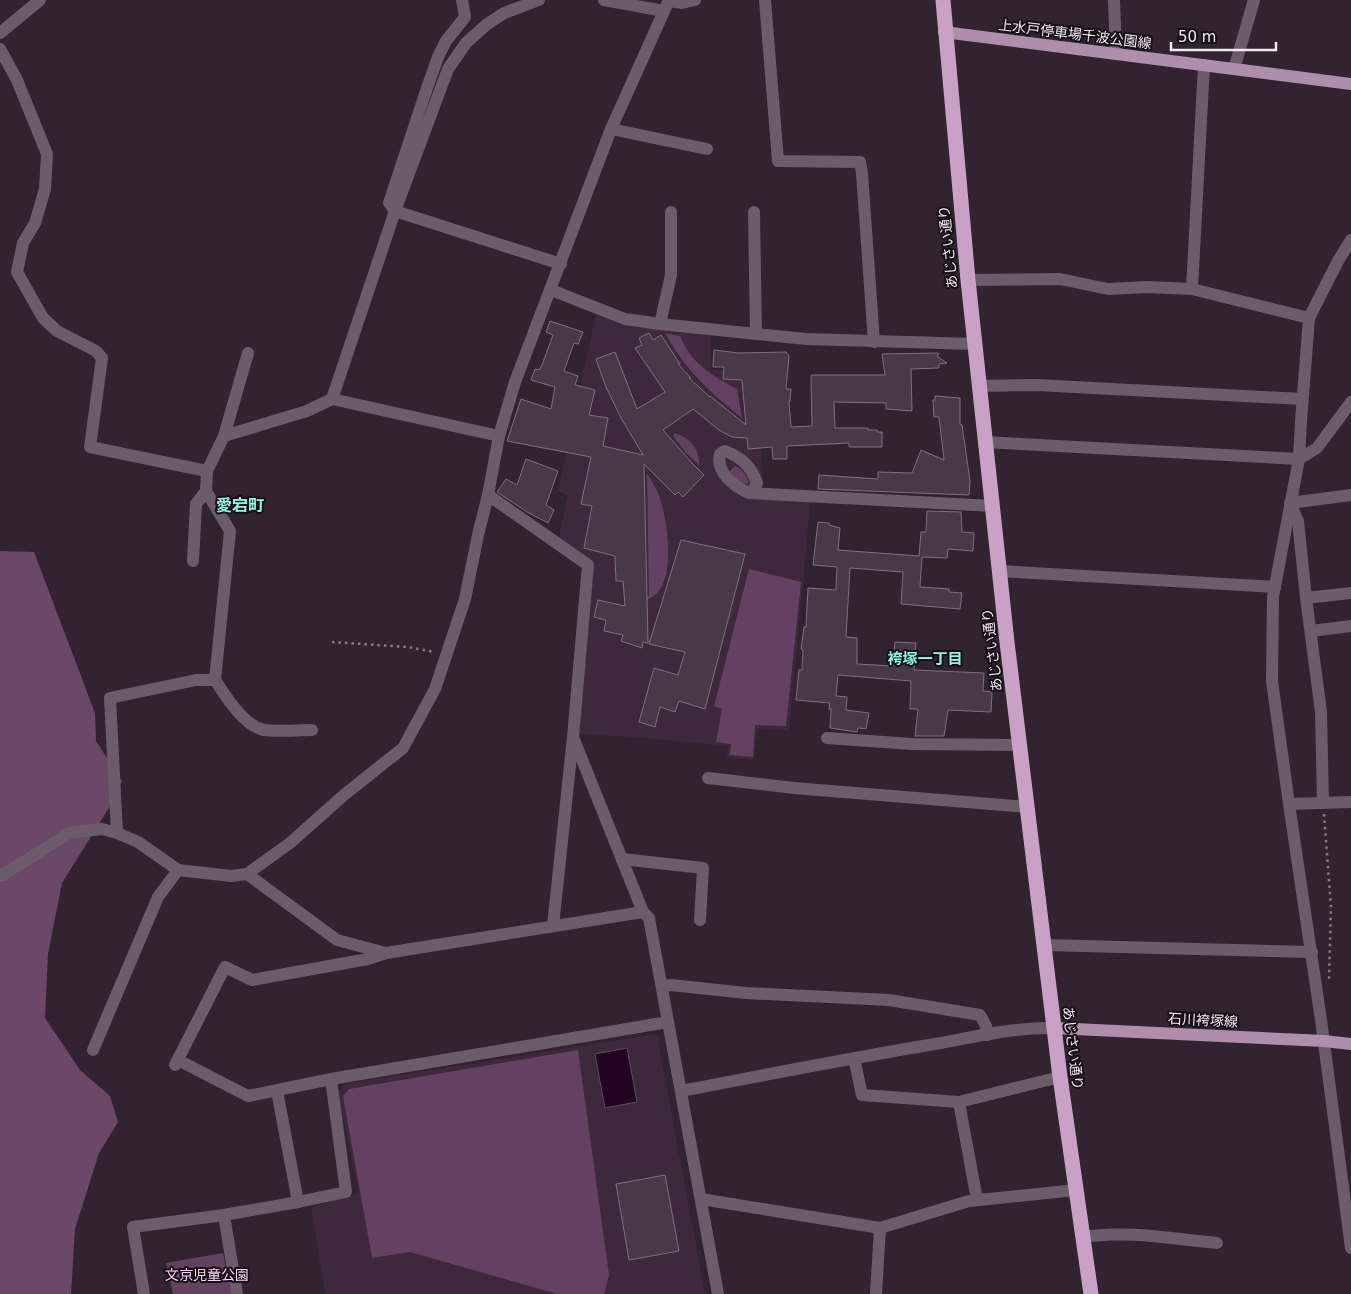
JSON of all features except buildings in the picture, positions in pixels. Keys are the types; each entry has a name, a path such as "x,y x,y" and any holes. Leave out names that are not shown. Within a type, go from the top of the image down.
{"highway":[{"name":"あじさい通り","path":"943,0 944,32 968,280 1019,745 1060,1077 1091,1294"}],"main road":[{"name":"上水戸停車場千波公園線","path":"944,32 1351,84"},
{"name":"石川袴塚線","path":"1054,1028 1324,1041 1351,1044"}],"street":[{"path":"0,33 40,0"},
{"path":"462,0 465,17 446,41 438,57 389,203 395,212 561,264"},
{"path":"332,399 395,212 448,69 466,43 486,25 504,13 539,0"},
{"path":"604,0 668,4 695,0"},
{"path":"765,0 778,161 860,162 874,342"},
{"path":"1114,0 1116,54"},
{"path":"1234,69 1254,0"},
{"path":"0,875 69,833 102,829 138,842 178,870 231,876 247,874 290,842 344,795 403,748 435,689 465,599 499,436 515,382 611,129 668,4"},
{"path":"0,49 17,80 47,154 45,189 35,223 23,243 17,272 43,318 57,331 96,351 102,358 90,447 207,470"},
{"path":"1192,289 1204,65"},
{"path":"611,129 707,149"},
{"path":"660,324 671,275 671,212"},
{"path":"754,212 756,334"},
{"path":"1351,240 1309,318 1299,459 1273,597 1272,681 1312,952 1351,1248"},
{"path":"968,280 1060,279 1108,289 1147,287 1192,289 1309,318"},
{"path":"551,290 625,319 660,324 806,339 975,344"},
{"path":"248,353 224,436 207,470 206,491 230,531 215,680 227,700 251,724 264,730 312,730"},
{"path":"979,386 1037,386 1302,399"},
{"path":"224,436 307,412 332,399 499,436"},
{"path":"985,442 1299,459 1317,448 1351,402"},
{"path":"193,561 196,504 206,491"},
{"path":"752,493 758,495 992,506"},
{"path":"488,495 588,566 573,737 553,926"},
{"path":"1290,503 1351,495"},
{"path":"1290,503 1298,521 1306,598 1322,712 1324,803"},
{"path":"999,570 1275,587"},
{"path":"1306,598 1351,593"},
{"path":"1311,631 1351,626"},
{"path":"117,833 110,698 196,680 215,680"},
{"path":"573,737 646,915 662,986 718,1294"},
{"path":"827,738 912,744 1019,745"},
{"path":"708,778 794,788 1027,807"},
{"path":"1289,804 1351,802"},
{"path":"622,859 703,868 700,920"},
{"path":"93,1050 158,897 178,870"},
{"path":"247,874 337,940 386,953"},
{"path":"646,915 553,926 386,953 368,959 252,980 225,967 177,1062 248,1096 331,1079 668,1022"},
{"path":"1045,945 1312,952"},
{"path":"662,986 671,985 746,993 889,1000 980,1015 988,1035"},
{"path":"681,1091 988,1035 1035,1028 1054,1028"},
{"path":"854,1058 862,1095 959,1102 1060,1077"},
{"path":"144,1294 133,1226 224,1215 346,1192 331,1079"},
{"path":"277,1091 298,1202"},
{"path":"959,1102 977,1200"},
{"path":"701,1199 880,1228 970,1201 1076,1190"},
{"path":"224,1215 238,1294"},
{"path":"876,1294 880,1228"},
{"path":"1082,1237 1098,1234 1125,1234 1217,1243"}],"path":[{"path":"332,642 408,647 448,654"},
{"path":"1324,803 1331,907 1329,984"}],"shaded area":[{"path":"596,314 710,335 711,369 759,376 763,489 810,491 789,731 757,728 754,760 727,757 728,746 580,734 578,712 594,564 559,537 568,495 558,491"},
{"path":"0,551 34,552 95,713 96,741 122,781 112,803 62,883 48,954 45,1018 80,1070 110,1096 118,1122 99,1153 75,1229 71,1294 0,1294"},
{"path":"657,1034 705,1294 325,1294 311,1207 359,1194 338,1092 344,1084"},
{"path":"627,1048 637,1102 605,1108 595,1054"}],"green space":[{"path":"665,333 680,336 690,354 703,368 737,389 742,418 699,380 681,359"},
{"path":"675,433 693,444 699,458 699,465 687,454 673,436"},
{"path":"735,466 745,475 749,482 747,484 735,478 730,471"},
{"path":"647,473 661,501 664,514 667,530 668,566 664,581 657,593 646,600 629,600 649,596"},
{"path":"749,569 801,582 786,726 755,725 753,757 730,755 731,744 716,742 722,709 714,706"},
{"path":"578,1050 609,1275 604,1294 557,1294 410,1252 372,1258 343,1096 349,1089"},
{"name":"文京児童公園","path":"223,1253 231,1294 173,1294 166,1263"}],"district":[{"name":"愛宕町","path":"240,505"},
{"name":"袴塚一丁目","path":"925,659"}]}
